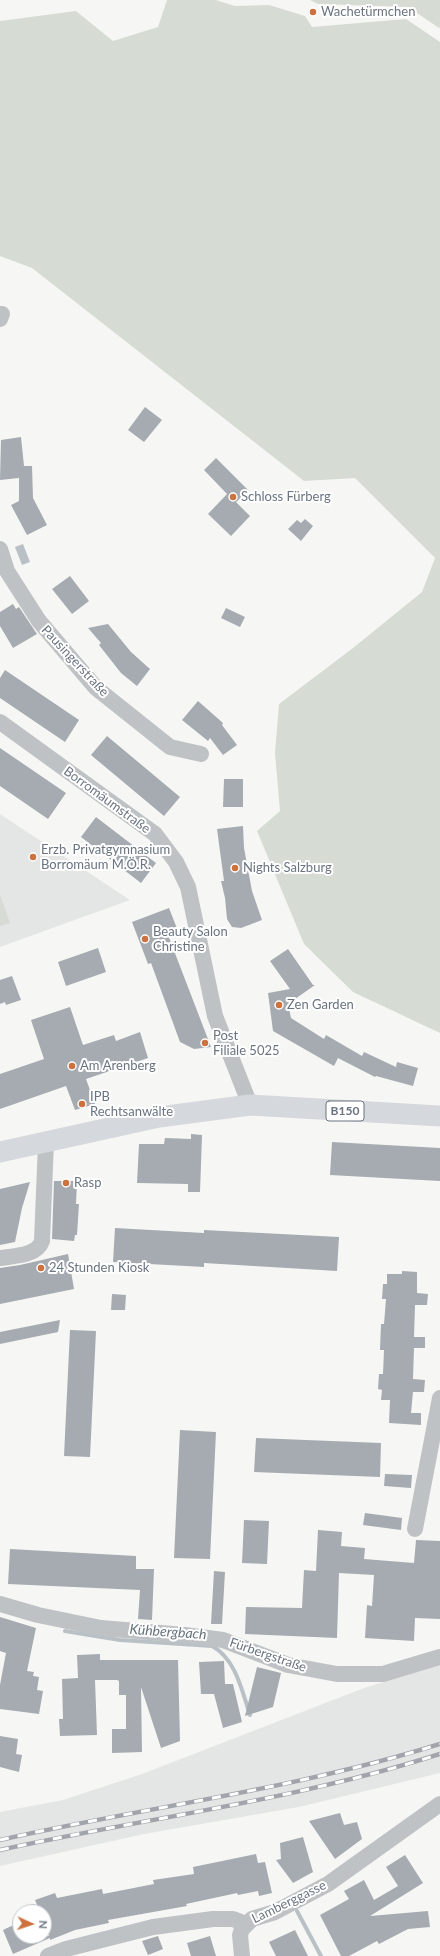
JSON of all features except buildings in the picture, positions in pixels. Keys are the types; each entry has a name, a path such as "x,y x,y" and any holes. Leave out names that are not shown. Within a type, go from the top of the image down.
{"main road":[{"name":"B150","path":"0,1152 159,1118 250,1105 440,1116"}],"street":[{"path":"0,314 2,314 0,318"},
{"name":"Pausingerstraße","path":"0,549 7,571 38,621 96,688 170,747 201,754"},
{"name":"Borromäumstraße","path":"0,722 155,834 176,862 188,887 215,1016 250,1105"},
{"path":"0,1258 34,1252 40,1248 42,1241 46,1142"},
{"path":"415,1529 440,1398"},
{"name":"Fürbergstraße","path":"0,1604 38,1615 101,1628 185,1635 223,1640 288,1665 337,1674 383,1674 440,1657"},
{"name":"Lamberggasse","path":"48,1956 66,1949 153,1927 213,1919 233,1919 246,1924 252,1919 275,1912 328,1884 440,1804"},
{"path":"242,1956 240,1935 246,1924"}],"shaded area":[{"path":"167,0 216,0 235,6 269,5 305,16 312,27 406,19 440,42 440,1033 353,992 304,944 257,831 280,811 275,753 279,704 353,648 422,592 435,558 355,478 304,481 32,268 0,256 0,21 76,11 113,41 158,27"},
{"path":"310,0 440,0 440,27 439,28 408,7 318,4"},
{"path":"23,544 30,562 22,565 15,547"},
{"name":"Erzb. Privatgymnasium Borromäum M.Ö.R.","path":"0,814 130,900 0,947"},
{"path":"0,895 10,923 0,926"},
{"path":"440,1665 440,1773 299,1807 144,1834 0,1866 0,1812 63,1800 142,1774 364,1688"}],"waterway":[{"name":"Kühbergbach","path":"65,1631 120,1640 212,1646 227,1659 237,1676 250,1715"},
{"name":"Kühbergbach","path":"297,1911 321,1956"}],"railway":[{"path":"0,1840 276,1785 386,1760 440,1744"},
{"path":"0,1850 276,1796 386,1770 440,1754"}],"place":[{"name":"Wachetürmchen","path":"313,12"},
{"name":"Schloss Fürberg","path":"233,497"},
{"name":"Erzb. Privatgymnasium Borromäum M.Ö.R.","path":"33,857"},
{"name":"Nights Salzburg","path":"235,868"},
{"name":"Beauty Salon Christine","path":"145,939"},
{"name":"Zen Garden","path":"279,1005"},
{"name":"Post Filiale 5025","path":"205,1043"},
{"name":"Am Arenberg","path":"72,1066"},
{"name":"IPB Rechtsanwälte","path":"82,1104"},
{"name":"Rasp","path":"66,1183"},
{"name":"24 Stunden Kiosk","path":"41,1268"}]}
